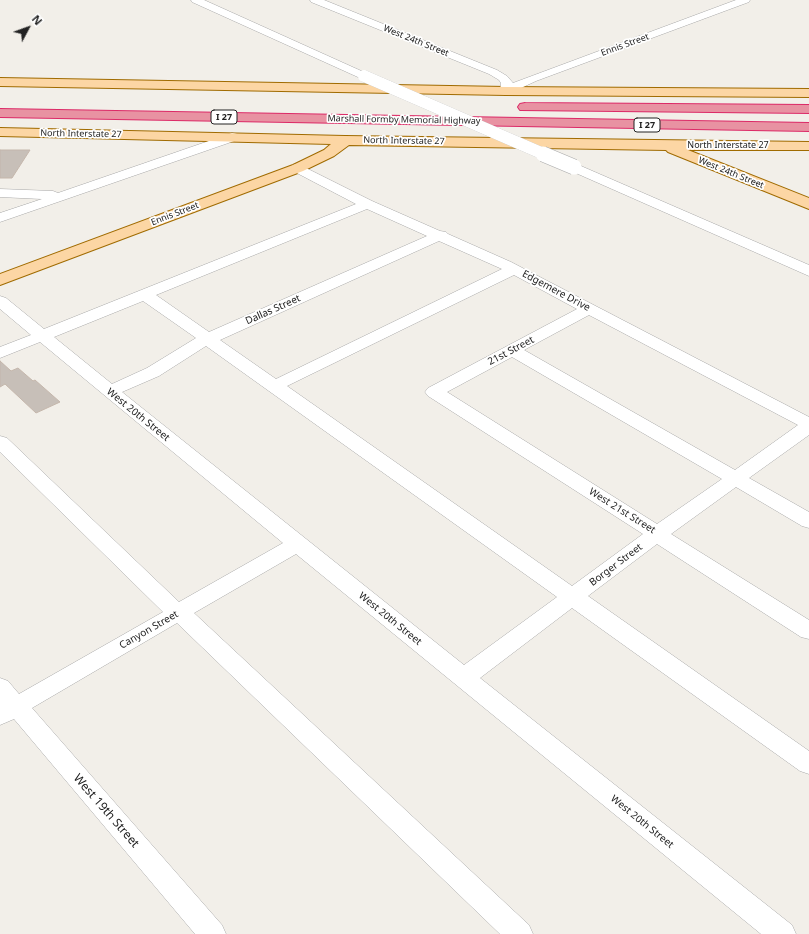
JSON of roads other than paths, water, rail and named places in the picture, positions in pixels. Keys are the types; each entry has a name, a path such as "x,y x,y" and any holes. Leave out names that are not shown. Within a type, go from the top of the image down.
{"highway":[{"name":"Marshall Formby Memorial Highway","path":"400,106 470,106"},
{"name":"I 27","path":"509,107 809,109"},
{"name":"Marshall Formby Memorial Highway","path":"0,113 809,128"}],"main road":[{"path":"0,82 506,92 809,93"},
{"name":"North Interstate 27","path":"0,132 345,140 809,146"},
{"name":"Ennis Street","path":"0,280 298,168 329,153 345,140"},
{"name":"West 24th Street","path":"661,145 805,202"},
{"name":"West 24th Street","path":"726,145 723,156 728,163 768,181 805,202"}],"street":[{"path":"196,0 364,76 809,271"},
{"name":"Ennis Street","path":"506,92 532,79 745,0"},
{"name":"West 24th Street","path":"322,1 498,75 507,83 506,92"},
{"path":"0,218 232,137"},
{"name":"Edgemere Drive","path":"298,168 367,204 441,235 514,269 809,425"},
{"path":"0,194 67,195"},
{"path":"0,353 367,204"},
{"name":"Dallas Street","path":"110,392 153,372 207,339 441,235"},
{"path":"274,386 514,269"},
{"path":"144,294 809,764"},
{"name":"West 20th Street","path":"0,301 297,544 782,934"},
{"name":"21st Street","path":"434,392 588,309"},
{"path":"512,350 809,521"},
{"name":"West 21st Street","path":"434,392 809,631"},
{"name":"Borger Street","path":"463,678 657,534 809,425"},
{"path":"0,442 174,610 179,612 519,934"},
{"name":"Canyon Street","path":"8,711 297,544"},
{"name":"West 19th Street","path":"0,687 8,711 212,934"}]}
